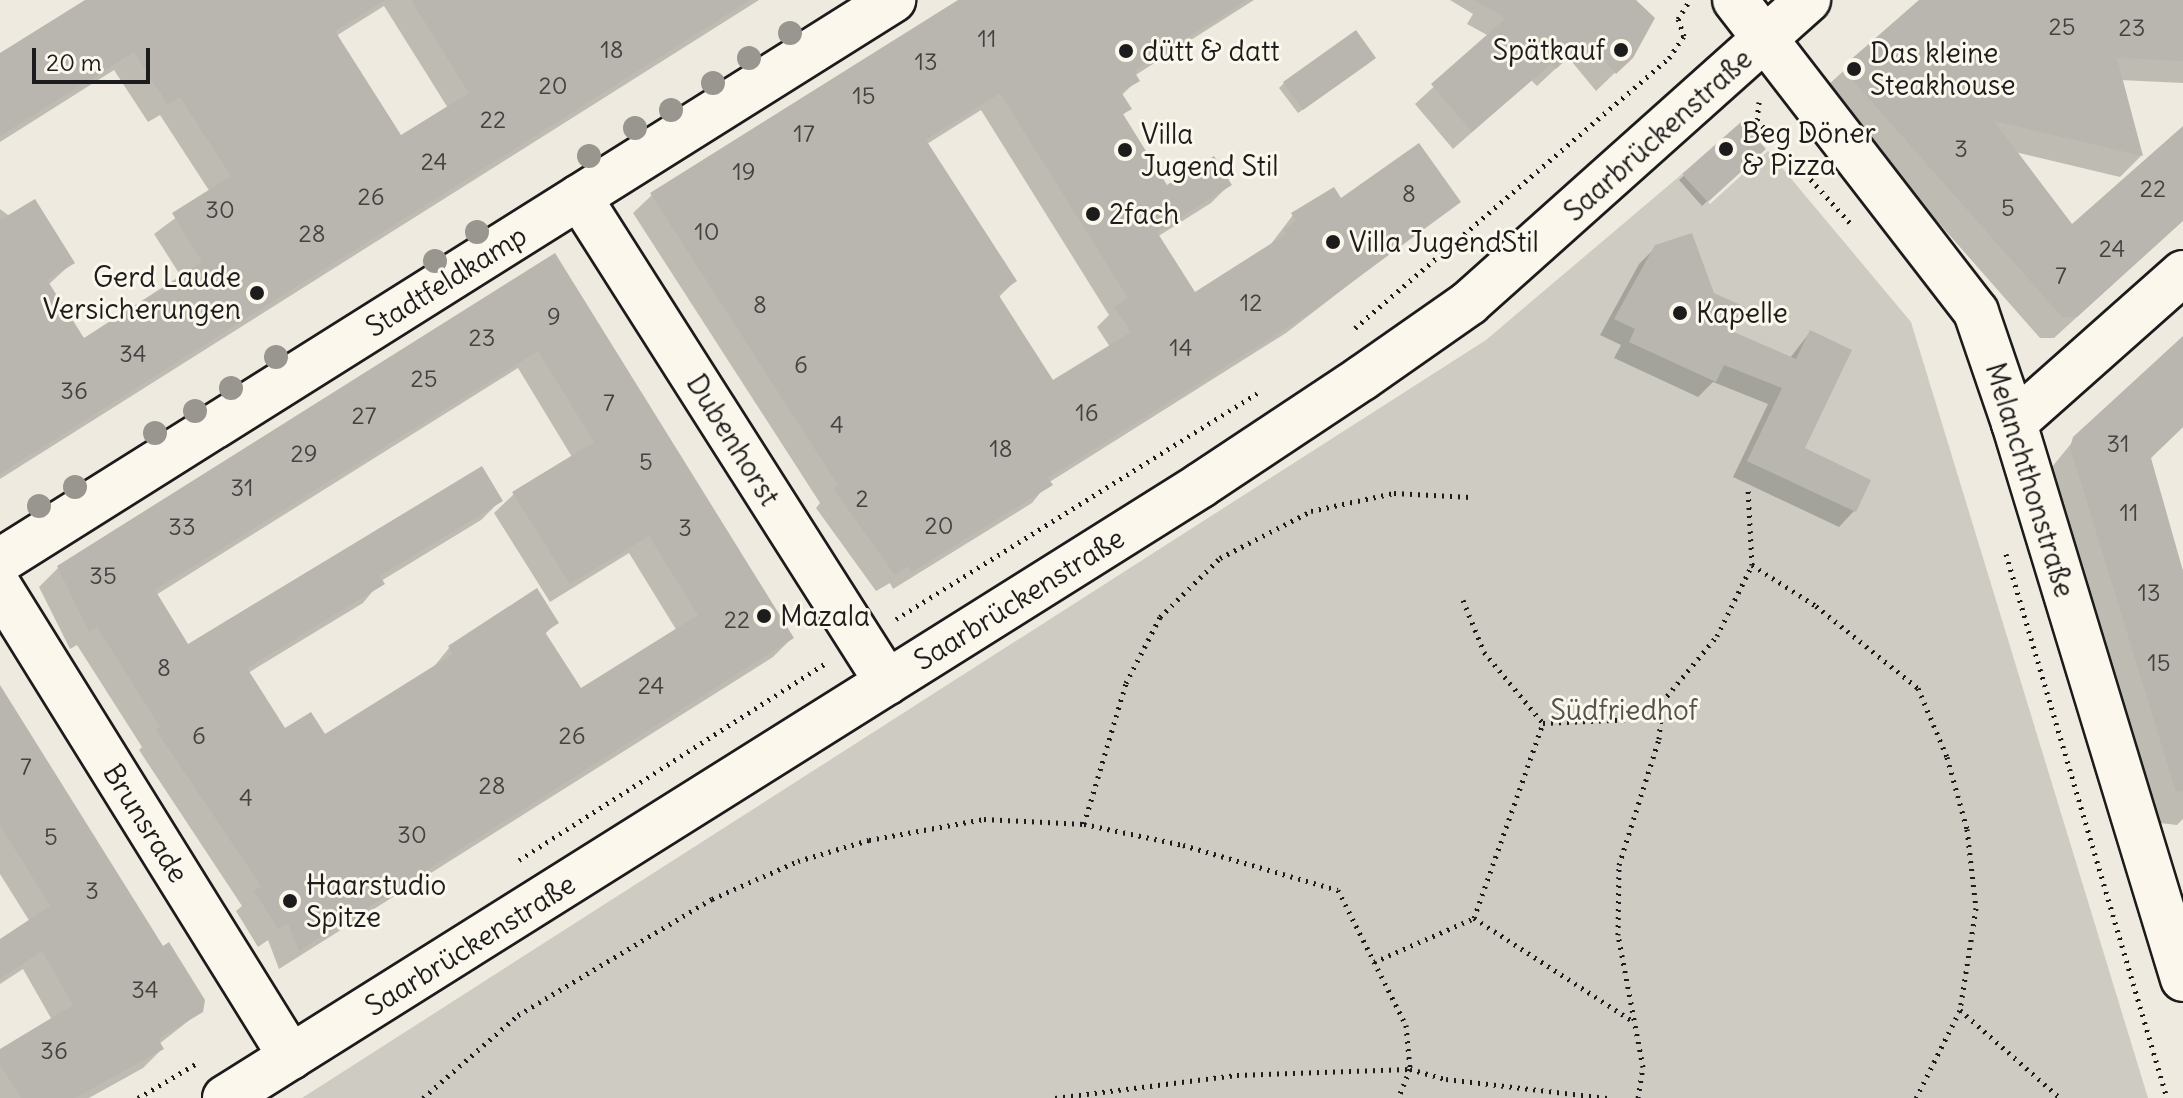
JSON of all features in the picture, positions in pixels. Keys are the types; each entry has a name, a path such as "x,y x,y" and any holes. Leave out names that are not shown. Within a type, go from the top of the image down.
{"street":[{"name":"Stadtfeldkamp","path":"0,561 893,0"},
{"name":"Melanchthonstraße","path":"1735,0 1976,312 2174,917 2183,979"},
{"name":"Saarbrückenstraße","path":"225,1098 1201,485 1469,303 1808,0"},
{"name":"Dubenhorst","path":"579,197 887,682"},
{"path":"2014,423 2183,273"},
{"name":"Brunsrade","path":"0,588 291,1057"}],"path":[{"path":"1350,332 1669,58 1684,36 1678,19 1690,0"},
{"path":"1757,120 1852,225"},
{"path":"517,861 860,641 1264,389"},
{"path":"1543,723 1637,719 1662,702 1717,636 1752,565 1748,488"},
{"path":"1084,824 1126,683 1160,617 1220,558 1311,511 1394,493 1471,497"},
{"path":"2005,550 2167,1098"},
{"path":"1752,565 1816,606 1918,688 1947,757 1967,829 1976,908 1960,1010 1916,1098"},
{"path":"1463,600 1484,652 1543,723"},
{"path":"1638,1098 1643,1067 1618,935 1619,865 1659,739 1662,702"},
{"path":"1374,962 1474,918 1543,723"},
{"path":"423,1098 518,1015 712,899 798,861 869,840 984,819 1084,824 1183,845 1338,890 1406,1025 1410,1069 1398,1098"},
{"path":"1474,918 1634,1022"},
{"path":"1960,1010 2060,1098"},
{"path":"138,1098 205,1058"},
{"path":"1055,1098 1237,1075 1410,1069 1446,1079 1607,1098"}],"green space":[{"name":"Südfriedhof","path":"1768,151 1911,322 2148,1098 302,1098 1486,340 1682,174 1710,204"}],"building":[{"path":"85,0 385,0 335,31 401,135 469,93 411,0 750,0 0,474 0,220 35,199 75,263 47,280 84,338 202,262 172,213 231,176 180,97 168,105 134,52 0,136 0,53"},
{"path":"958,0 1247,0 1134,71 1140,81 1121,92 1132,109 1123,114 1167,185 1214,156 1232,185 1157,232 1195,292 1286,234 1283,230 1296,221 1291,213 1334,187 1341,198 1419,143 1461,202 1307,315 1048,478 1053,485 912,572 909,566 895,575 833,488 838,485 650,193","holes":["1000,93 1128,298 1114,307 1131,332 1053,380 998,294 1017,281 926,140"]},
{"path":"1474,0 1636,0 1655,18 1633,58 1616,74 1587,40 1556,69 1551,64 1472,132 1431,84 1506,18"},
{"path":"1919,0 2183,0 2183,61 2117,58 2143,156 1994,121 2072,224 2183,126 2183,221 2077,317 2062,317 1848,75 1848,62"},
{"path":"1356,30 1376,58 1303,110 1283,82"},
{"path":"1741,122 1766,149 1708,202 1682,174"},
{"path":"1692,233 1714,293 1745,307 1734,332 1796,359 1810,330 1852,350 1805,448 1871,480 1856,512 1747,461 1782,388 1724,365 1716,382 1629,342 1635,329 1614,319 1655,245"},
{"path":"555,253 794,638 299,951 288,923 278,929 254,891 261,886 156,730 160,727 97,627 89,632 57,566","holes":["538,351 594,442 512,492 570,584 649,536 698,615 581,688 545,632 559,623 537,588 448,646 453,654 325,734 311,712 285,728 247,668 385,584 380,576 503,501 482,466 188,644 155,590"]},
{"path":"2183,336 2183,427 2151,458 2183,571 2183,791 2176,792 2070,447 2073,437"},
{"path":"0,685 163,946 169,942 205,1000 203,1012 158,1039 164,1049 75,1098 21,1098 0,1064 0,1049 73,1005 42,951 0,979 0,939 50,906 0,825"}],"place":[{"name":"Spätkauf","path":"1621,50"},
{"name":"dütt & datt","path":"1126,51"},
{"name":"Das kleine Steakhouse","path":"1854,69"},
{"name":"Beg Döner & Pizza","path":"1726,149"},
{"name":"Villa Jugend Stil","path":"1125,150"},
{"name":"2fach","path":"1093,214"},
{"name":"Villa JugendStil","path":"1333,242"},
{"name":"Gerd Laude Versicherungen","path":"257,293"},
{"name":"Kapelle","path":"1680,313"},
{"name":"Mazala","path":"764,616"},
{"name":"Haarstudio Spitze","path":"290,901"}]}
